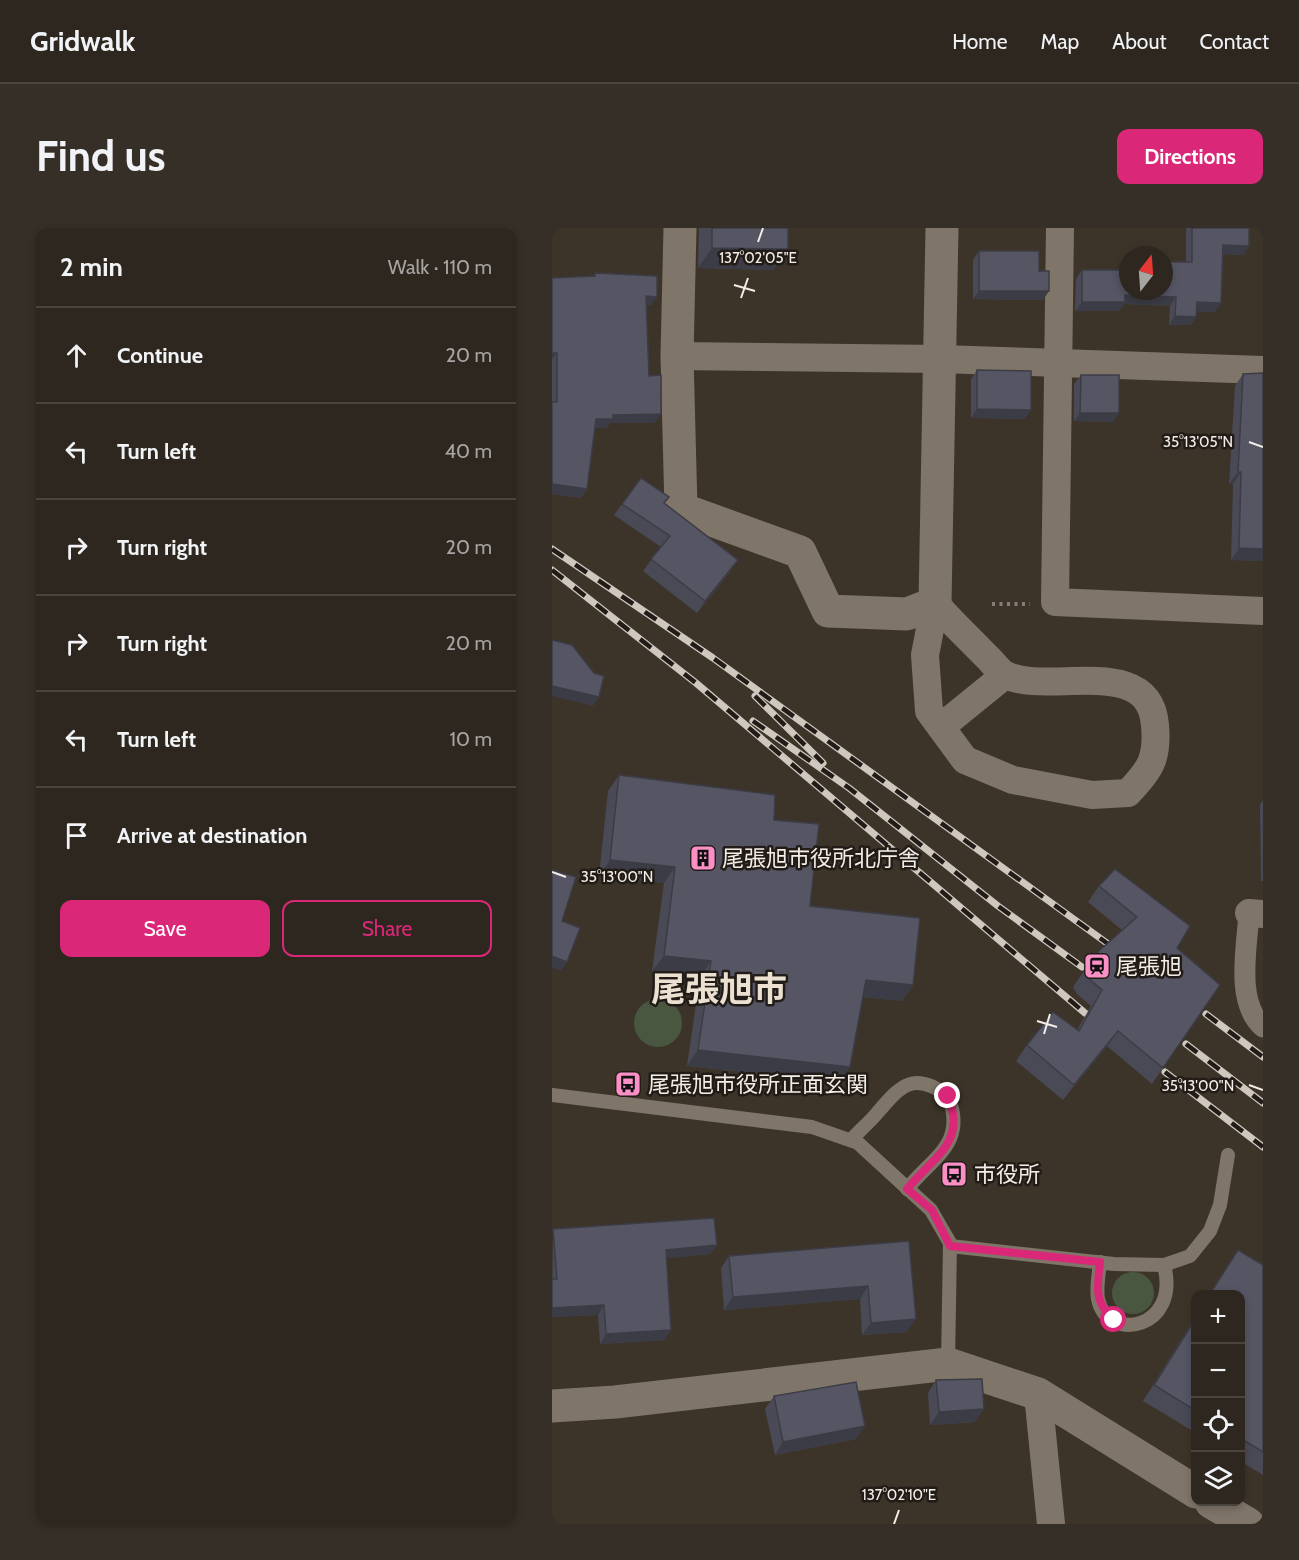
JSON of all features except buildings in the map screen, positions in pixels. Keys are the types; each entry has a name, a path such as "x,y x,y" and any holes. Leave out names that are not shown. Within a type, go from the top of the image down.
{"street":[{"path":"680,228 677,356 681,509 800,552 828,611 907,614 935,603"},
{"path":"935,603 957,629 1005,675 1035,680 1117,683 1137,691 1154,710 1157,742 1151,769 1128,794 1092,795 1013,780 965,759 929,711 925,655 935,603 942,228"},
{"path":"1060,228 1055,602 1263,611"},
{"path":"677,356 941,358 1263,370"},
{"path":"940,727 1005,675"},
{"path":"1256,914 1245,978 1253,1018 1263,1027"},
{"path":"552,1406 615,1402 948,1364 1038,1394 1191,1489"},
{"path":"1038,1394 1051,1524"},
{"path":"1218,1506 1248,1524"}],"lane":[{"path":"852,1139 877,1114 894,1092 908,1084 922,1083 939,1089 948,1096 955,1112 951,1140 907,1189"},
{"path":"552,1095 812,1127 852,1139 932,1210 950,1246 948,1364"},
{"path":"950,1246 1100,1262 1164,1265 1190,1256 1210,1231 1220,1206 1228,1155"},
{"path":"1100,1262 1098,1299 1102,1310 1114,1320 1132,1325 1148,1322 1161,1309 1167,1293 1164,1265"}],"path":[{"path":"992,604 1008,606 1055,602"}],"green space":[{"path":"658,999 675,1006 682,1023 675,1040 658,1047 641,1040 634,1023 641,1006"},
{"path":"1133,1272 1148,1278 1154,1293 1148,1308 1133,1314 1118,1308 1112,1293 1118,1278"}],"railway":[{"path":"552,549 713,658 1122,954"},
{"path":"552,570 696,683 1085,1013"},
{"path":"755,696 823,763"},
{"path":"753,721 849,788 998,906 1082,967"},
{"path":"1206,1014 1263,1057"},
{"path":"1186,1044 1263,1103"},
{"path":"1165,1072 1263,1147"}],"place":[{"name":"尾張旭市役所北庁舎","path":"703,858"},
{"name":"尾張旭","path":"1097,966"},
{"name":"尾張旭市役所正面玄関","path":"628,1084"},
{"name":"市役所","path":"954,1174"}],"district":[{"name":"尾張旭市","path":"719,989"}],"route":[{"path":"948,1096 955,1112 955,1126 951,1140 907,1189 932,1210 950,1246 1100,1262 1098,1299 1102,1310 1114,1320"}]}
